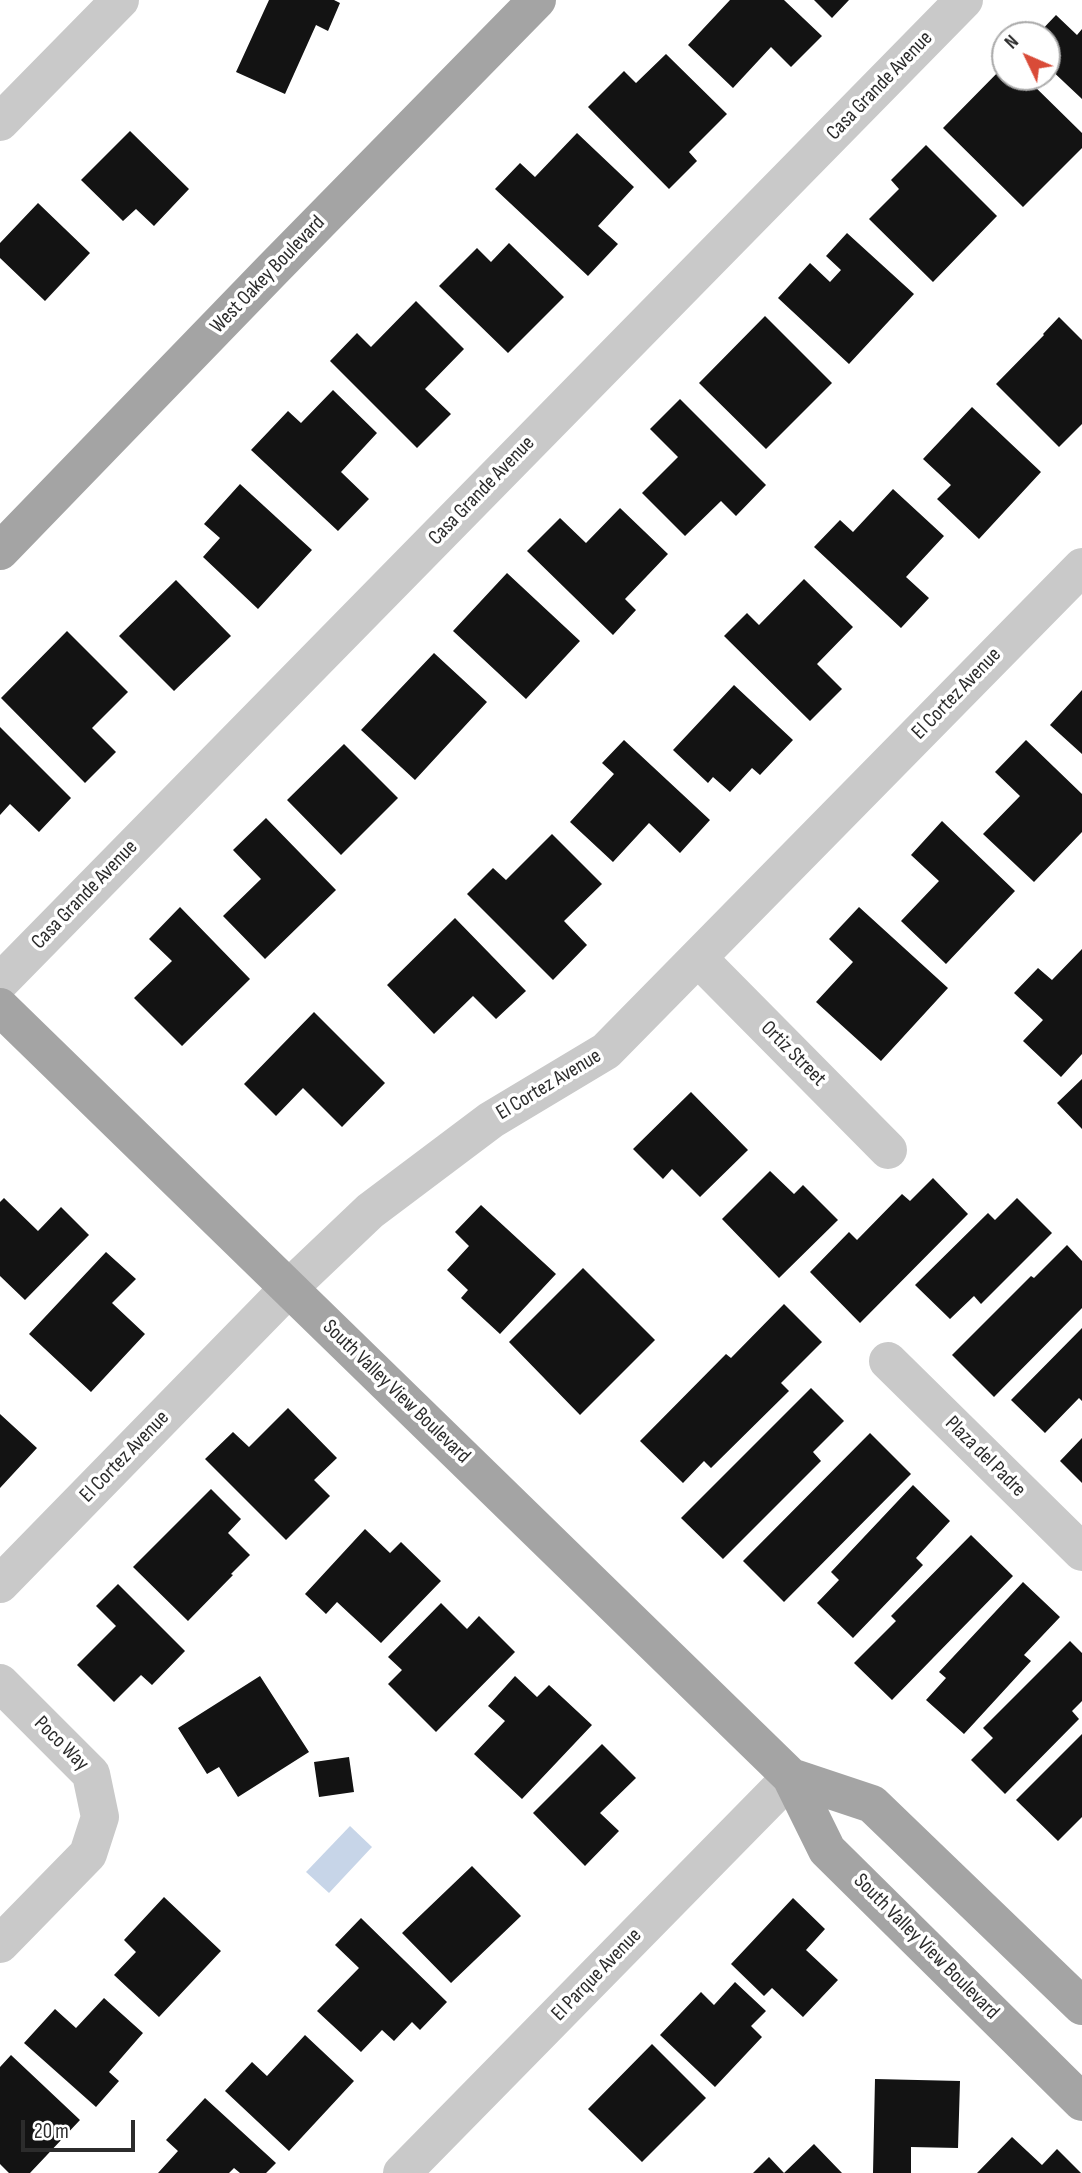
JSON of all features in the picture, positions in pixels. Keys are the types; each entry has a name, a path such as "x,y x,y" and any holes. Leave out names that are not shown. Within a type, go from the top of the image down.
{"main road":[{"name":"West Oakey Boulevard","path":"0,551 537,0"},
{"name":"South Valley View Boulevard","path":"0,1007 791,1777 827,1850 1082,2102"},
{"name":"South Valley View Boulevard","path":"791,1777 873,1804 1082,2006"}],"street":[{"path":"0,122 120,0"},
{"name":"Casa Grande Avenue","path":"0,982 964,0"},
{"name":"El Cortez Avenue","path":"0,1584 289,1288 370,1211 491,1120 606,1051 1082,567"},
{"name":"Ortiz Street","path":"698,958 888,1150"},
{"name":"Plaza del Padre","path":"888,1361 1082,1552"},
{"name":"Poco Way","path":"0,1683 91,1774 100,1817 88,1854 0,1944"},
{"name":"El Parque Avenue","path":"402,2173 791,1777"}],"water":[{"path":"350,1826 372,1847 329,1893 306,1872"}],"building":[{"path":"269,0 334,0 340,3 328,31 316,25 285,94 236,72"},
{"path":"730,0 784,0 822,36 791,67 771,47 733,88 688,45"},
{"path":"814,0 849,0 832,18"},
{"path":"1056,15 1077,35 1082,29 1082,99 1061,79 1061,21 1050,21"},
{"path":"666,54 727,114 689,152 697,161 669,189 588,107 624,71 636,83"},
{"path":"991,79 991,91 1039,91 1082,133 1082,148 1023,207 943,128"},
{"path":"130,131 189,189 154,226 136,209 123,221 81,180"},
{"path":"577,133 634,187 598,226 618,244 588,276 495,189 520,163 535,177"},
{"path":"926,145 997,216 933,282 869,219 899,189 891,180"},
{"path":"38,203 90,253 45,301 0,258 0,243"},
{"path":"847,233 914,294 849,364 778,298 810,263 830,282 841,270 826,256"},
{"path":"509,243 564,297 508,353 439,286 477,248 491,262"},
{"path":"416,301 464,349 425,389 451,414 417,448 330,361 357,333 371,347"},
{"path":"765,316 832,383 766,449 699,383"},
{"path":"1059,317 1082,340 1082,424 1059,447 996,384"},
{"path":"333,390 377,433 341,472 369,499 338,531 251,450 288,411 301,423"},
{"path":"680,399 766,485 736,516 721,501 685,536 642,493 678,457 650,429"},
{"path":"972,407 1041,472 979,539 937,499 951,485 923,459"},
{"path":"240,484 312,550 258,609 203,557 220,538 204,524"},
{"path":"893,489 944,536 906,577 929,598 901,628 814,547 840,520 853,532"},
{"path":"620,508 668,554 625,599 636,610 613,635 527,551 560,518 586,543"},
{"path":"507,573 580,641 526,699 453,631"},
{"path":"804,579 853,627 817,664 842,689 810,721 724,636 747,613 759,625"},
{"path":"176,580 231,636 174,691 119,636"},
{"path":"67,631 128,692 92,728 116,752 85,783 1,698"},
{"path":"434,653 487,702 415,780 361,730"},
{"path":"734,685 793,740 760,775 752,768 730,792 713,777 708,783 673,750"},
{"path":"1082,690 1082,754 1050,725"},
{"path":"0,727 71,798 39,832 10,804 0,815"},
{"path":"624,740 710,820 680,853 649,823 613,862 570,822 614,774 602,763"},
{"path":"1026,740 1082,794 1082,832 1034,882 983,834 1020,796 995,772"},
{"path":"344,744 398,798 341,855 287,800"},
{"path":"266,818 336,890 265,959 223,916 261,879 233,850"},
{"path":"942,821 1015,891 946,964 901,921 939,881 911,855"},
{"path":"552,834 602,884 564,921 587,945 553,980 467,894 493,868 506,880"},
{"path":"180,907 250,979 182,1046 134,998 172,961 149,939"},
{"path":"859,907 948,988 881,1061 816,1002 853,962 829,939"},
{"path":"455,918 526,991 496,1019 473,996 434,1034 387,985"},
{"path":"1082,949 1082,1054 1061,1077 1023,1041 1043,1020 1014,993 1038,968 1052,980"},
{"path":"314,1012 385,1083 342,1127 303,1088 276,1116 244,1084"},
{"path":"1082,1079 1082,1129 1057,1103"},
{"path":"691,1092 748,1150 700,1197 672,1169 663,1179 633,1149"},
{"path":"770,1171 794,1194 803,1185 838,1220 779,1278 722,1219"},
{"path":"933,1178 968,1214 860,1323 810,1272 849,1232 857,1240 902,1194 910,1201"},
{"path":"4,1198 38,1231 61,1207 89,1235 25,1300 0,1276 0,1202"},
{"path":"1017,1198 1052,1233 981,1304 974,1296 950,1319 915,1285 988,1213 995,1220"},
{"path":"481,1205 556,1274 500,1334 461,1298 468,1290 447,1270 469,1246 455,1232"},
{"path":"1067,1245 1082,1261 1082,1308 994,1397 952,1355 1031,1276 1034,1278"},
{"path":"106,1252 136,1279 112,1303 145,1334 91,1392 29,1334"},
{"path":"583,1268 655,1340 580,1415 509,1342"},
{"path":"784,1304 822,1342 781,1383 789,1391 711,1468 704,1461 683,1483 640,1441 726,1354 731,1358"},
{"path":"1082,1328 1082,1401 1079,1398 1045,1433 1011,1400"},
{"path":"811,1388 844,1421 813,1452 821,1461 723,1559 681,1518"},
{"path":"288,1408 337,1458 314,1480 330,1496 286,1540 205,1459 233,1432 249,1447"},
{"path":"0,1414 37,1448 0,1488"},
{"path":"870,1433 911,1474 784,1602 743,1561"},
{"path":"1082,1438 1082,1483 1060,1461"},
{"path":"913,1485 950,1521 916,1558 923,1565 853,1638 817,1603 839,1580 831,1572"},
{"path":"211,1489 241,1519 228,1533 250,1555 188,1621 133,1567"},
{"path":"365,1529 390,1553 401,1542 441,1581 381,1643 337,1602 326,1614 305,1594"},
{"path":"971,1535 1013,1576 892,1700 854,1663 896,1621 891,1616"},
{"path":"1023,1582 1060,1617 1024,1655 1031,1661 964,1734 926,1700 946,1678 939,1672"},
{"path":"118,1584 185,1651 152,1685 141,1675 114,1702 77,1665 116,1626 96,1606"},
{"path":"441,1603 467,1629 479,1616 515,1652 436,1732 388,1684 402,1670 388,1657"},
{"path":"1070,1641 1082,1653 1082,1701 1072,1711 1079,1719 1005,1794 971,1760 993,1738 983,1728"},
{"path":"260,1676 309,1752 238,1797 219,1767 207,1774 178,1728"},
{"path":"515,1676 537,1697 549,1685 592,1725 522,1799 474,1754 505,1721 488,1706"},
{"path":"1082,1734 1082,1817 1058,1841 1016,1800"},
{"path":"602,1744 636,1778 600,1813 619,1831 585,1866 533,1813"},
{"path":"349,1757 354,1792 319,1797 314,1762"},
{"path":"472,1866 521,1916 451,1983 402,1933"},
{"path":"164,1897 221,1951 159,2017 114,1975 136,1952 124,1940"},
{"path":"793,1898 825,1929 806,1950 838,1980 803,2017 772,1988 764,1996 731,1964"},
{"path":"361,1918 447,2002 420,2030 412,2022 394,2041 382,2030 361,2052 317,2011 359,1968 335,1945"},
{"path":"735,1982 766,2011 751,2026 762,2037 715,2087 660,2035 701,1992 714,2005"},
{"path":"104,1998 143,2033 109,2072 119,2081 96,2107 24,2043 55,2009 76,2028"},
{"path":"305,2035 354,2081 289,2151 225,2091 252,2062 267,2076"},
{"path":"652,2044 706,2098 642,2162 588,2109"},
{"path":"11,2055 80,2120 30,2173 9,2173 0,2164 0,2067"},
{"path":"875,2079 960,2081 958,2148 911,2147 911,2173 873,2173"},
{"path":"205,2098 276,2163 266,2173 240,2173 234,2168 229,2173 158,2173 178,2151 166,2140"},
{"path":"1012,2137 1042,2165 1057,2149 1081,2173 977,2173"},
{"path":"814,2144 842,2173 784,2173"},
{"path":"769,2157 784,2173 753,2173"}]}
